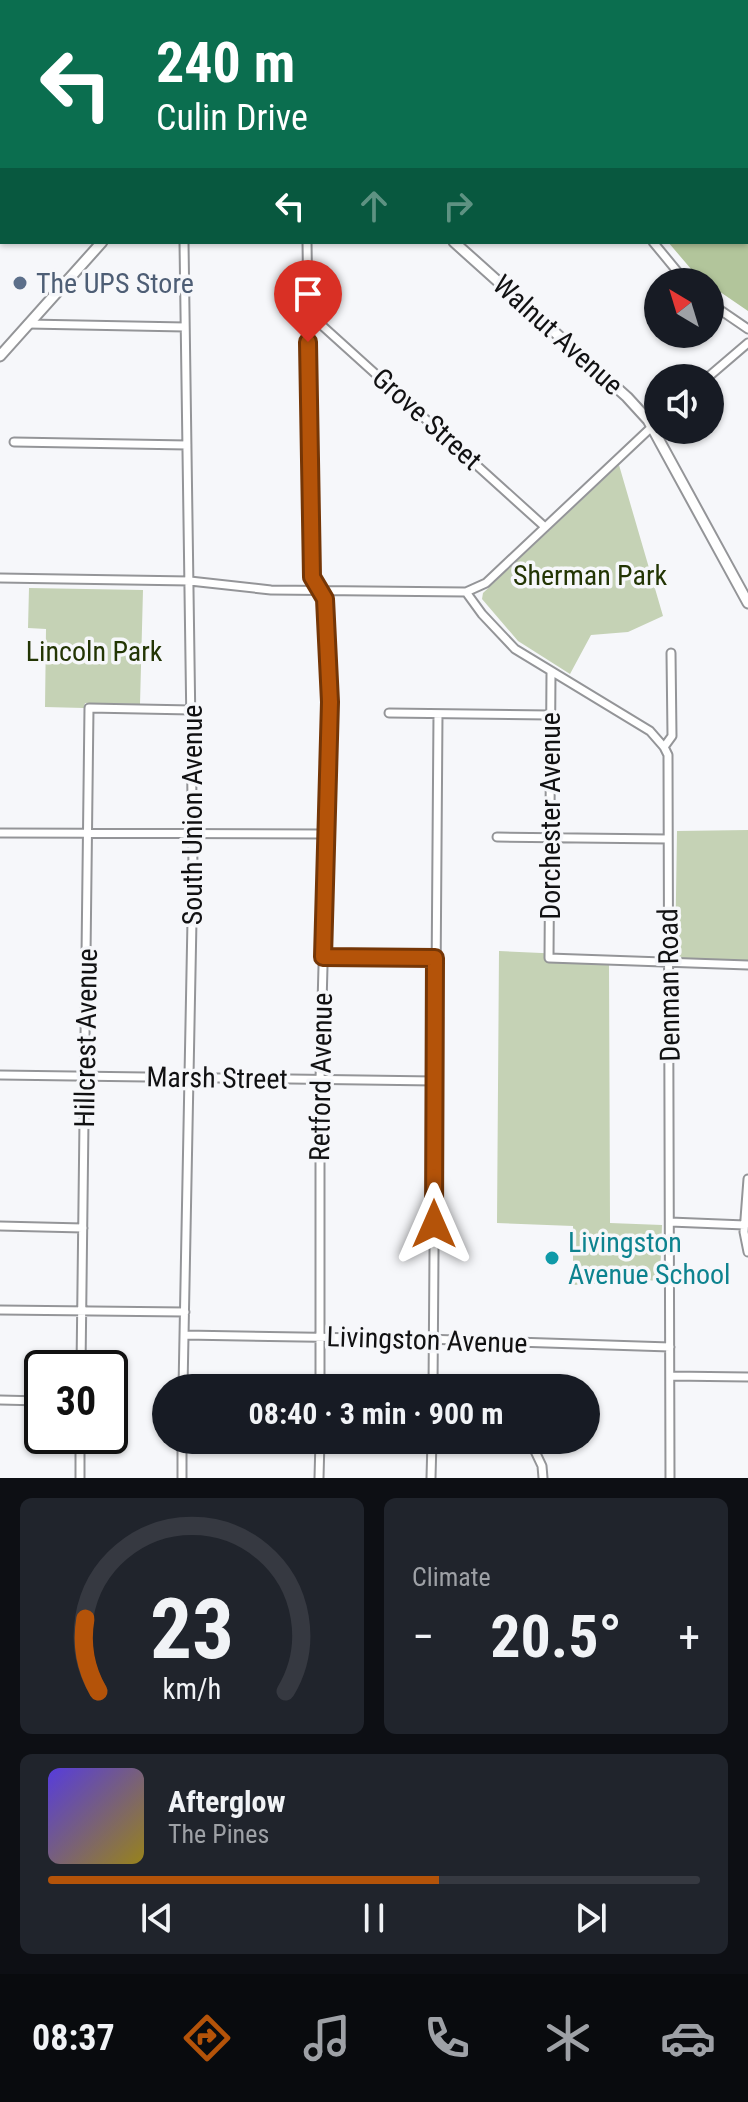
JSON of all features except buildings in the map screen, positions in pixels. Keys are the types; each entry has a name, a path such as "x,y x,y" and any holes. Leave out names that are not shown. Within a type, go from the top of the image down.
{"street":[{"path":"0,356 100,244"},
{"name":"South Union Avenue","path":"183,1374 192,833 184,244"},
{"name":"Retford Avenue","path":"307,244 312,577 325,599 330,702 320,1080 320,1374"},
{"name":"Walnut Avenue","path":"456,244 644,413"},
{"path":"655,244 674,268"},
{"name":"Grove Street","path":"307,312 545,527"},
{"path":"724,313 748,329"},
{"path":"28,324 185,327"},
{"path":"723,364 748,343"},
{"path":"0,578 190,581 271,590 466,592 486,583 644,434"},
{"path":"14,442 187,445"},
{"name":"Walnut Avenue","path":"665,444 748,603"},
{"path":"466,592 515,649 650,731 664,747"},
{"name":"Denman Road","path":"670,1478 669,763 664,747 672,736 671,653"},
{"name":"Dorchester Avenue","path":"551,673 549,958 668,962"},
{"name":"Hillcrest Avenue","path":"81,1350 89,708 192,710"},
{"path":"389,713 550,715"},
{"path":"433,1374 438,714"},
{"path":"0,833 325,834"},
{"path":"497,837 668,839"},
{"path":"323,957 435,958"},
{"path":"668,962 676,965 748,965"},
{"name":"Marsh Street","path":"0,1075 435,1081"},
{"path":"748,1179 745,1225 748,1252"},
{"path":"670,1222 745,1225"},
{"path":"0,1226 83,1228"},
{"path":"0,1310 185,1312"},
{"name":"Livingston Avenue","path":"184,1335 670,1347"},
{"path":"670,1376 748,1377"},
{"path":"0,1400 24,1401"},
{"path":"80,1454 80,1478"},
{"path":"182,1454 182,1478"},
{"path":"319,1478 320,1454"},
{"path":"431,1478 432,1454"},
{"path":"536,1454 543,1478"}],"green space":[{"path":"670,244 748,244 748,311 724,295 724,268 690,268"},
{"name":"Sherman Park","path":"619,465 663,616 628,632 591,635 570,674 518,641 482,599 483,593"},
{"name":"Lincoln Park","path":"29,588 143,590 140,704 85,703 84,708 45,707 46,629 28,628"},
{"path":"748,830 748,963 609,964 610,1223 662,1225 660,1280 573,1285 573,1226 497,1223 499,951 675,959 677,831"}],"place":[{"name":"The UPS Store","path":"20,283"},
{"name":"Livingston Avenue School","path":"552,1258"}],"route":[{"path":"308,342 312,577 325,599 330,702 323,957 435,958 434,1224"}]}
